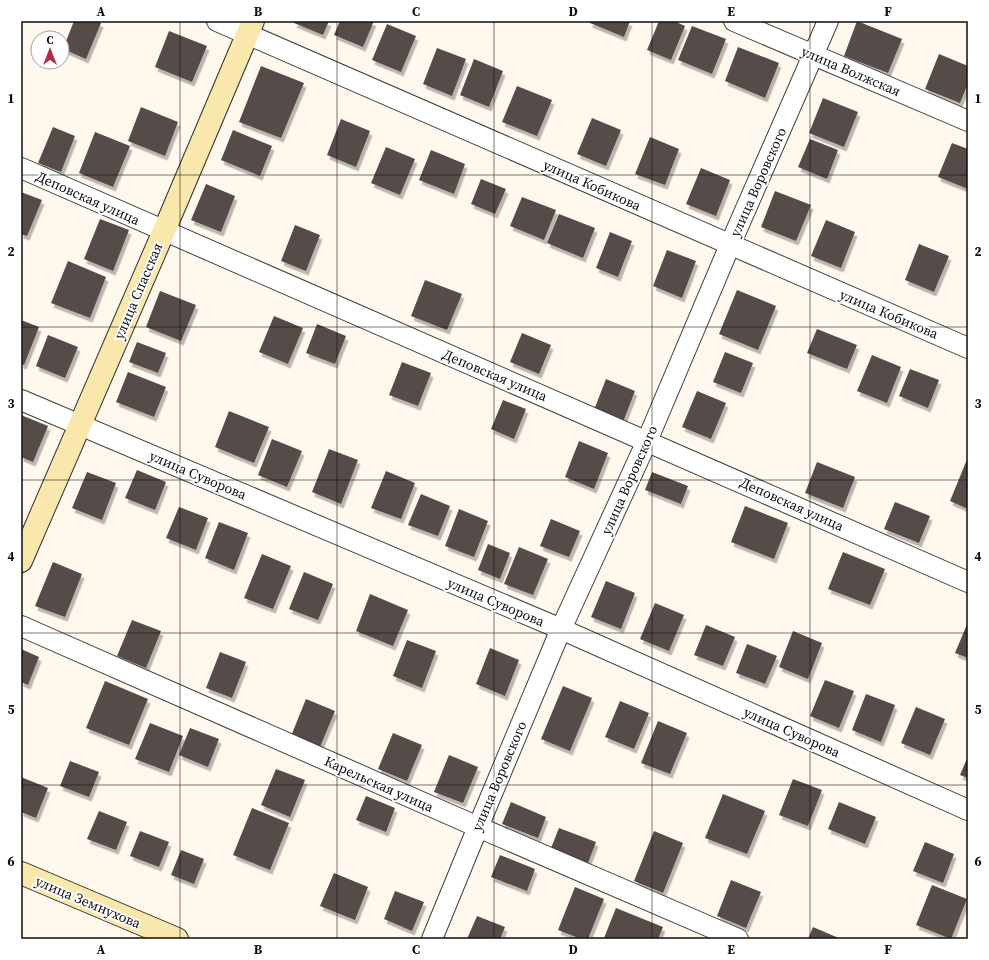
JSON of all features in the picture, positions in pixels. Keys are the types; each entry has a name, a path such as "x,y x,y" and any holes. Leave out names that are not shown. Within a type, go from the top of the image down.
{"street":[{"name":"улица Кобикова","path":"217,21 250,27 730,245 968,348"},
{"name":"улица Волжская","path":"734,21 968,121"},
{"name":"улица Воровского","path":"432,939 561,629 647,441 730,245 828,21"},
{"name":"улица Спасская","path":"21,561 164,231 250,27"},
{"name":"Деповская улица","path":"21,168 968,582"},
{"name":"улица Суворова","path":"21,400 561,629 968,810"},
{"name":"Карельская улица","path":"21,626 478,827 738,939"},
{"name":"улица Земнухова","path":"21,874 175,939"}],"building":[{"path":"74,21 97,21 101,23 86,59 70,52 70,31"},
{"path":"295,21 329,21 323,35 294,23"},
{"path":"340,21 374,21 363,47 334,35"},
{"path":"590,21 630,21 624,37 590,23"},
{"path":"659,21 674,21 685,26 671,60 647,50"},
{"path":"857,21 902,39 888,73 844,56"},
{"path":"387,24 416,36 401,72 372,60"},
{"path":"692,26 726,39 712,74 678,60"},
{"path":"169,31 207,46 192,82 155,67"},
{"path":"738,47 779,63 765,98 725,81"},
{"path":"437,48 466,59 452,96 423,84"},
{"path":"939,54 968,66 968,83 960,103 925,89"},
{"path":"474,59 503,71 489,107 460,95"},
{"path":"261,66 304,83 281,138 239,122"},
{"path":"517,86 552,100 537,136 502,122"},
{"path":"823,98 858,112 844,147 809,133"},
{"path":"141,107 178,122 165,156 128,141"},
{"path":"592,118 621,130 606,166 577,154"},
{"path":"341,119 370,131 356,167 327,155"},
{"path":"53,127 75,136 61,172 38,163"},
{"path":"233,130 272,146 260,176 221,160"},
{"path":"95,132 130,146 113,187 79,173"},
{"path":"650,137 679,149 665,185 635,174"},
{"path":"810,139 838,150 827,179 798,167"},
{"path":"952,143 968,149 968,189 938,177"},
{"path":"386,147 415,159 400,195 371,183"},
{"path":"431,150 465,164 454,194 419,180"},
{"path":"701,168 730,180 716,216 686,204"},
{"path":"481,179 506,189 495,214 471,204"},
{"path":"206,184 235,196 221,232 191,220"},
{"path":"775,191 811,205 796,241 761,227"},
{"path":"21,192 42,200 27,236 21,234"},
{"path":"522,197 556,210 544,240 510,226"},
{"path":"559,214 595,228 583,258 547,243"},
{"path":"100,219 129,230 113,271 84,259"},
{"path":"826,220 855,232 841,268 811,256"},
{"path":"295,225 320,235 306,271 281,261"},
{"path":"610,232 632,241 618,277 596,268"},
{"path":"919,244 949,256 934,292 905,280"},
{"path":"667,250 696,261 682,298 653,286"},
{"path":"68,261 106,277 90,318 51,303"},
{"path":"425,280 462,294 447,330 411,316"},
{"path":"737,290 776,306 758,350 719,334"},
{"path":"160,291 196,305 181,341 146,327"},
{"path":"274,316 303,328 288,364 259,352"},
{"path":"21,320 39,327 24,365 21,364"},
{"path":"317,324 346,336 335,364 306,353"},
{"path":"817,329 857,345 847,369 807,353"},
{"path":"522,333 551,345 539,374 510,362"},
{"path":"48,335 78,347 65,378 36,366"},
{"path":"137,342 166,353 158,373 129,362"},
{"path":"725,352 753,363 741,393 713,382"},
{"path":"872,355 901,367 887,403 857,391"},
{"path":"402,362 431,373 418,406 389,395"},
{"path":"910,369 939,380 928,408 899,396"},
{"path":"128,372 166,387 154,417 116,402"},
{"path":"606,379 635,391 623,422 594,410"},
{"path":"697,391 726,403 711,439 682,427"},
{"path":"503,400 526,409 514,439 491,429"},
{"path":"229,411 269,427 254,463 215,447"},
{"path":"21,415 48,426 33,462 21,457"},
{"path":"272,439 302,451 287,487 258,475"},
{"path":"579,441 608,453 594,489 565,477"},
{"path":"329,449 358,460 341,504 312,492"},
{"path":"968,457 968,509 950,501"},
{"path":"817,462 855,477 843,508 805,493"},
{"path":"137,470 166,482 155,510 125,498"},
{"path":"386,471 415,483 401,519 371,508"},
{"path":"87,472 116,483 102,520 72,508"},
{"path":"652,472 688,486 681,504 645,490"},
{"path":"421,494 450,506 438,536 408,525"},
{"path":"895,502 930,516 919,543 884,529"},
{"path":"745,506 788,523 774,559 731,542"},
{"path":"179,507 208,518 196,550 166,538"},
{"path":"459,509 488,521 474,557 445,546"},
{"path":"551,519 580,531 569,557 540,546"},
{"path":"219,522 248,533 234,570 205,558"},
{"path":"488,544 510,553 500,579 478,570"},
{"path":"519,547 548,559 533,595 504,584"},
{"path":"843,552 885,569 870,605 828,589"},
{"path":"262,554 291,566 273,609 244,598"},
{"path":"53,562 82,574 65,617 35,606"},
{"path":"304,572 333,584 318,620 289,609"},
{"path":"606,581 635,593 621,629 591,617"},
{"path":"370,594 408,610 393,646 356,631"},
{"path":"655,603 684,615 669,651 640,639"},
{"path":"132,620 161,631 146,668 117,656"},
{"path":"968,622 968,658 955,653"},
{"path":"706,625 735,637 723,666 694,655"},
{"path":"793,631 822,643 808,679 779,667"},
{"path":"407,640 436,651 422,688 393,676"},
{"path":"747,644 777,656 765,684 736,673"},
{"path":"490,648 519,660 505,696 476,684"},
{"path":"21,649 39,657 28,685 21,682"},
{"path":"220,652 246,662 232,698 206,688"},
{"path":"825,680 854,691 839,728 810,716"},
{"path":"105,681 148,699 129,745 86,728"},
{"path":"563,686 592,698 570,751 541,739"},
{"path":"866,694 895,705 881,742 852,730"},
{"path":"306,699 335,711 320,747 291,736"},
{"path":"620,701 649,713 634,749 605,737"},
{"path":"916,707 945,719 930,755 901,743"},
{"path":"658,721 687,733 670,774 641,763"},
{"path":"150,723 183,736 169,772 135,759"},
{"path":"190,728 219,739 208,767 179,755"},
{"path":"393,733 422,745 407,781 378,769"},
{"path":"449,755 478,767 463,803 434,792"},
{"path":"968,756 968,778 960,775"},
{"path":"70,761 99,772 89,797 60,786"},
{"path":"276,769 305,780 290,817 261,805"},
{"path":"21,777 48,788 36,818 21,812"},
{"path":"793,779 822,790 808,826 779,815"},
{"path":"723,794 765,811 747,854 705,838"},
{"path":"366,796 395,808 386,832 356,820"},
{"path":"511,802 546,817 538,838 502,824"},
{"path":"839,802 876,817 865,844 828,829"},
{"path":"252,808 289,823 270,870 233,855"},
{"path":"99,811 127,822 116,850 87,839"},
{"path":"559,828 596,842 588,863 551,848"},
{"path":"140,831 169,842 159,867 130,856"},
{"path":"654,831 683,843 663,893 634,881"},
{"path":"925,842 954,854 943,883 913,871"},
{"path":"181,850 204,859 194,884 171,875"},
{"path":"500,855 535,869 527,891 491,877"},
{"path":"334,873 368,887 355,920 320,906"},
{"path":"731,880 761,892 746,928 717,916"},
{"path":"932,885 967,899 951,939 916,925"},
{"path":"575,887 604,899 588,939 581,939 558,930"},
{"path":"395,891 424,902 412,931 384,919"},
{"path":"616,908 663,927 658,939 604,938"},
{"path":"477,916 505,927 500,939 467,939"},
{"path":"813,927 841,939 808,939"}]}
